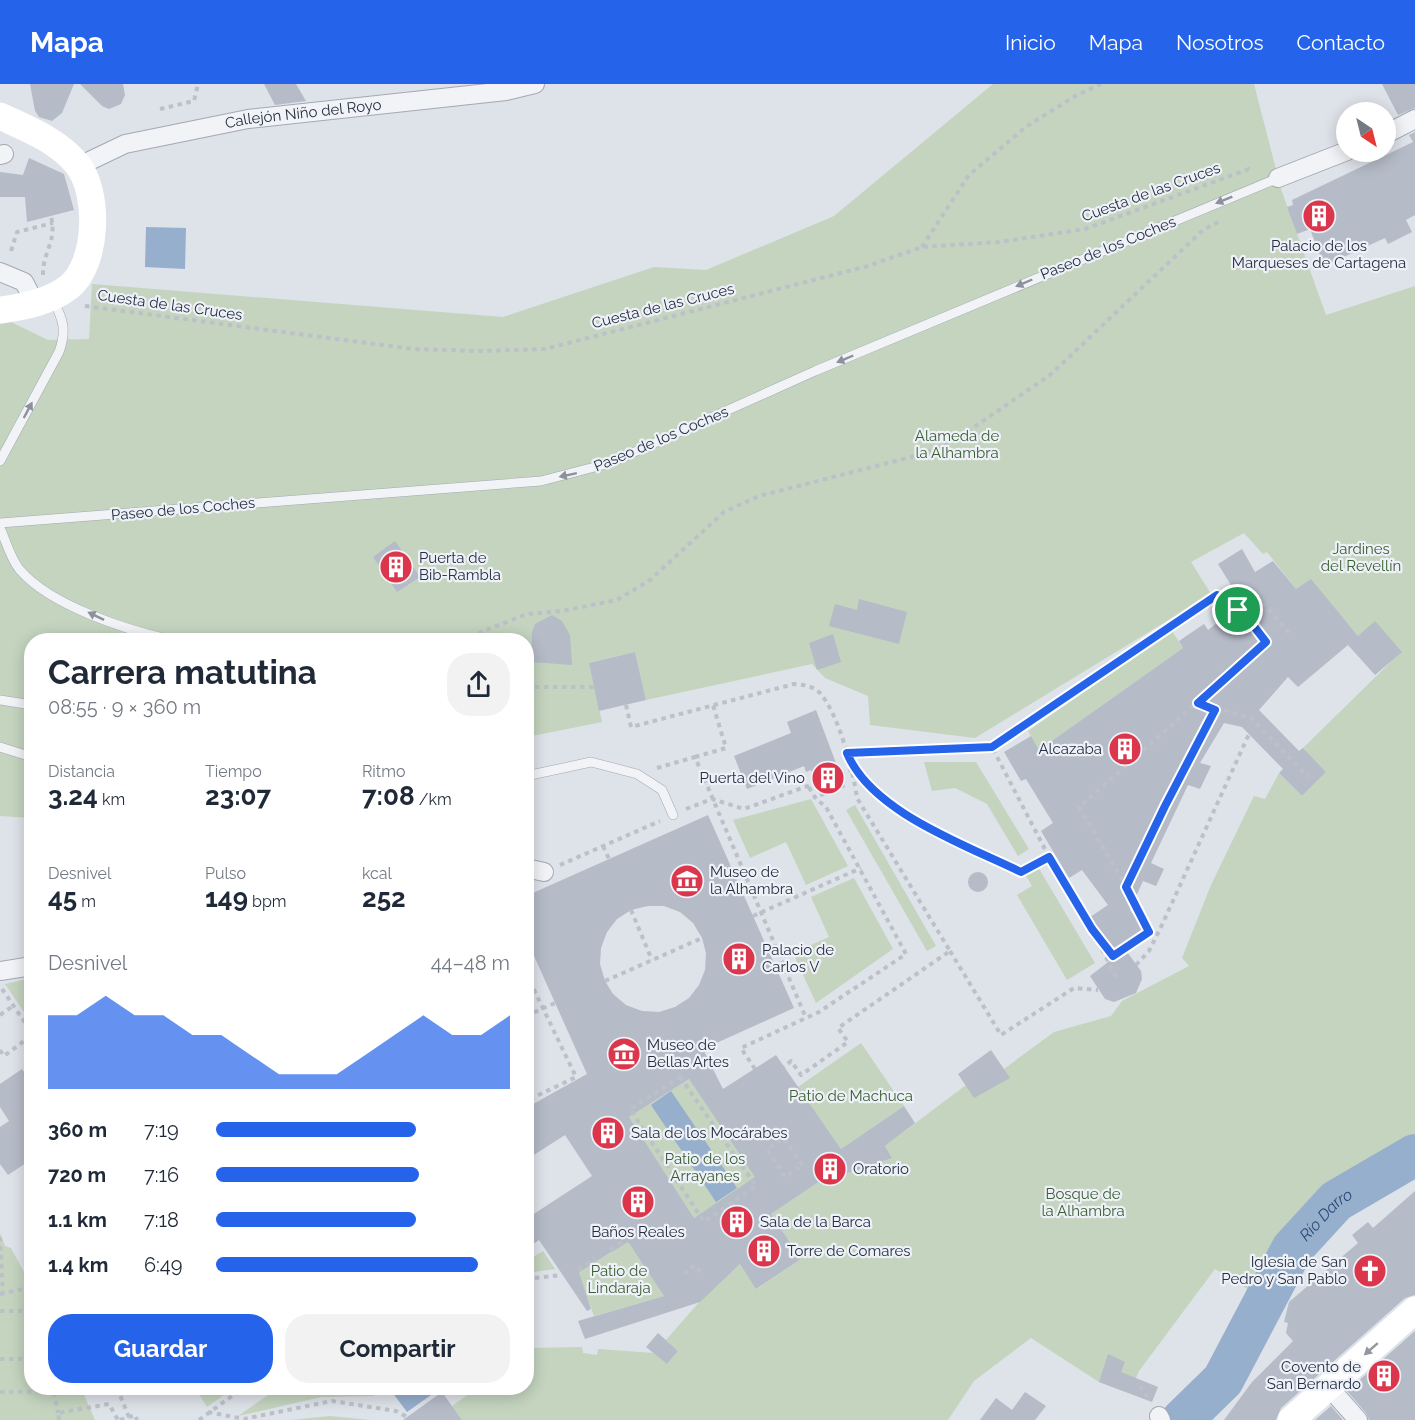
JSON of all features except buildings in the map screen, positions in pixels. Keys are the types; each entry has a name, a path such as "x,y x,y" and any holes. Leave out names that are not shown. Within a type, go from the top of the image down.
{"street":[{"name":"Callejón Niño del Royo","path":"79,166 125,144 248,119 506,91 535,84"},
{"path":"0,116 56,144 79,166 89,191 93,219 92,245 84,268 70,287 43,293 0,310"},
{"path":"1396,128 1415,118"},
{"path":"1278,178 1336,155"},
{"path":"0,272 43,293"},
{"path":"0,971 24,967"},
{"path":"1291,1420 1415,1310"},
{"path":"1328,1386 1358,1420"}],"lane":[{"name":"Paseo de los Coches","path":"0,526 541,481 576,474 610,463 815,371 1278,178"},
{"path":"0,462 59,352 65,336 64,324 43,293"},
{"path":"0,526 19,570 51,594 123,629 140,633"},
{"path":"0,700 24,704"},
{"path":"0,747 24,754"},
{"path":"534,774 591,762 637,774 662,790 673,815"}],"path":[{"path":"160,108 194,100 198,84"},
{"path":"922,247 969,174 1027,126 1077,95 1101,84"},
{"name":"Cuesta de las Cruces","path":"43,293 85,306 413,349 481,351 545,349 868,266 922,247 999,242 1085,229 1249,170 1259,185"},
{"path":"43,293 43,261 54,240 51,216"},
{"path":"479,633 527,614 562,611 617,600 650,580 724,512 759,496 923,454 964,434 1050,375 1203,230 1222,220"},
{"path":"11,251 17,232 53,223"},
{"path":"847,753 992,747 1217,595 1246,616 1266,642 1079,807 1126,887 1149,932 1113,956 1092,929"},
{"path":"1246,616 1263,604 1293,637"},
{"path":"626,705 631,727 794,684 808,686 819,692 829,706 853,769 857,798 1001,1035 1074,987 1098,990"},
{"path":"534,687 594,687"},
{"path":"1198,703 1215,710 1251,718 1308,777"},
{"path":"637,774 726,748 713,705"},
{"path":"1126,887 1215,710"},
{"path":"1136,965 1149,951 1157,935 1249,734"},
{"path":"992,747 1049,857 1092,929 1118,981"},
{"path":"695,757 806,1018"},
{"path":"853,769 899,812 1021,872 1049,857"},
{"path":"840,774 853,769"},
{"path":"535,870 603,846 712,799 744,808 816,783"},
{"path":"755,1069 741,1048 819,1012 906,954 826,807 808,786"},
{"path":"603,846 609,859"},
{"path":"753,916 861,868"},
{"path":"631,910 652,960"},
{"path":"605,981 702,938"},
{"path":"784,1067 791,1062 801,1075 848,1042 838,1028 950,951"},
{"path":"0,986 24,1022"},
{"path":"534,991 542,1009 554,1026 576,1077 534,1097"},
{"path":"534,1012 555,1003"},
{"path":"0,1015 13,1006"},
{"path":"793,1021 799,1021"},
{"path":"0,1050 4,1056 24,1040"},
{"path":"680,1077 747,1168 756,1185 732,1203 704,1222 650,1145 630,1110 680,1077"},
{"path":"784,1138 802,1166 795,1172 785,1177 767,1149 784,1138"},
{"path":"732,1203 735,1209"},
{"path":"0,1237 1,1294 24,1289"},
{"path":"610,1250 626,1239"},
{"path":"578,1269 595,1258"},
{"path":"684,1274 695,1265 703,1275"},
{"path":"534,1278 561,1275"},
{"path":"0,1311 24,1311"},
{"path":"0,1359 24,1359"},
{"path":"0,1392 24,1392"},
{"path":"55,1395 59,1420"},
{"path":"120,1395 129,1417"},
{"path":"199,1420 233,1395"},
{"path":"208,1412 244,1419 332,1401 396,1411 407,1417"},
{"path":"58,1413 109,1404 119,1420 135,1415 137,1420"}],"green space":[{"name":"Alameda de la Alhambra","path":"993,84 1254,84 1281,189 1326,315 1415,286 1415,1135 1324,1188 1249,1290 1215,1269 1139,1371 1129,1393 1099,1382 1031,1338 974,1381 948,1420 462,1420 452,1406 467,1395 534,1395 534,1348 582,1347 583,1353 597,1355 598,1349 654,1353 667,1364 678,1351 666,1340 701,1300 740,1264 757,1289 801,1259 771,1214 817,1183 848,1172 872,1154 879,1163 891,1156 885,1146 966,1085 1004,1069 1054,1032 1111,1016 1122,1001 1189,966 1182,958 1211,885 1254,796 1265,799 1279,773 1302,796 1326,772 1303,748 1401,652 1358,636 1311,580 1296,589 1267,552 1263,554 1244,533 1191,562 1211,594 975,738 870,725 868,696 825,678 812,664 646,700 635,652 589,663 602,722 534,736 534,633 24,633 24,818 0,816 0,324 11,322 48,340 89,339 92,284 503,317 654,267 706,270 834,216"},
{"path":"1172,631 1183,648 1039,750 1028,731"},
{"path":"924,762 976,762 1029,849 1018,856 987,804 955,788 932,791"},
{"path":"811,799 848,866 806,885 786,842 750,858 733,820"},
{"path":"855,805 936,946 927,951 846,810"},
{"path":"1038,867 1095,963 1067,980 1017,895 1032,886 1025,874"},
{"path":"854,878 893,949 816,1003 793,953 829,937 811,897"},
{"path":"24,980 24,1012 5,984"},
{"name":"Patio de Machuca","path":"861,1043 904,1106 841,1149 798,1087"},
{"name":"Patio de los Arrayanes","path":"689,1079 756,1177 694,1218 629,1117"},
{"path":"0,1233 5,1246 11,1248 24,1272 24,1395 84,1395 95,1420 0,1420"},
{"name":"Patio de Lindaraja","path":"624,1236 664,1296 594,1316 576,1265 593,1255 597,1261 611,1253"},
{"path":"543,1251 555,1269 534,1272 534,1257"},
{"path":"199,1395 224,1395 207,1407"},
{"path":"268,1395 374,1396 322,1397 238,1416"},
{"path":"330,1416 370,1420 291,1420"}],"water":[{"path":"146,227 186,228 185,269 145,267"},
{"path":"671,1091 737,1188 716,1202 651,1105"},
{"path":"394,1395 431,1395 407,1412"}],"waterway":[{"name":"Río Darro","path":"1182,1420 1223,1380 1292,1249 1336,1201 1415,1155"}],"place":[{"name":"Palacio de los Marqueses de Cartagena","path":"1319,216"},
{"name":"Puerta de Bib-Rambla","path":"396,567"},
{"name":"Alcazaba","path":"1125,749"},
{"name":"Puerta del Vino","path":"828,778"},
{"name":"Museo de la Alhambra","path":"687,881"},
{"name":"Palacio de Carlos V","path":"739,959"},
{"name":"Museo de Bellas Artes","path":"624,1054"},
{"name":"Sala de los Mocárabes","path":"608,1133"},
{"name":"Oratorio","path":"830,1169"},
{"name":"Baños Reales","path":"638,1202"},
{"name":"Sala de la Barca","path":"737,1222"},
{"name":"Torre de Comares","path":"764,1251"},
{"name":"Iglesia de San Pedro y San Pablo","path":"1370,1271"},
{"name":"Covento de San Bernardo","path":"1384,1376"}],"route":[{"path":"1217,595 1238,610 1246,616 1266,642 1198,703 1215,710 1126,887 1149,932 1113,956 1092,929 1049,857 1021,872 899,812 853,769 847,753 992,747 1217,595"}],"park label":[{"name":"Jardines del Revellín","path":"1361,558"},
{"name":"Bosque de la Alhambra","path":"1083,1202"}]}
